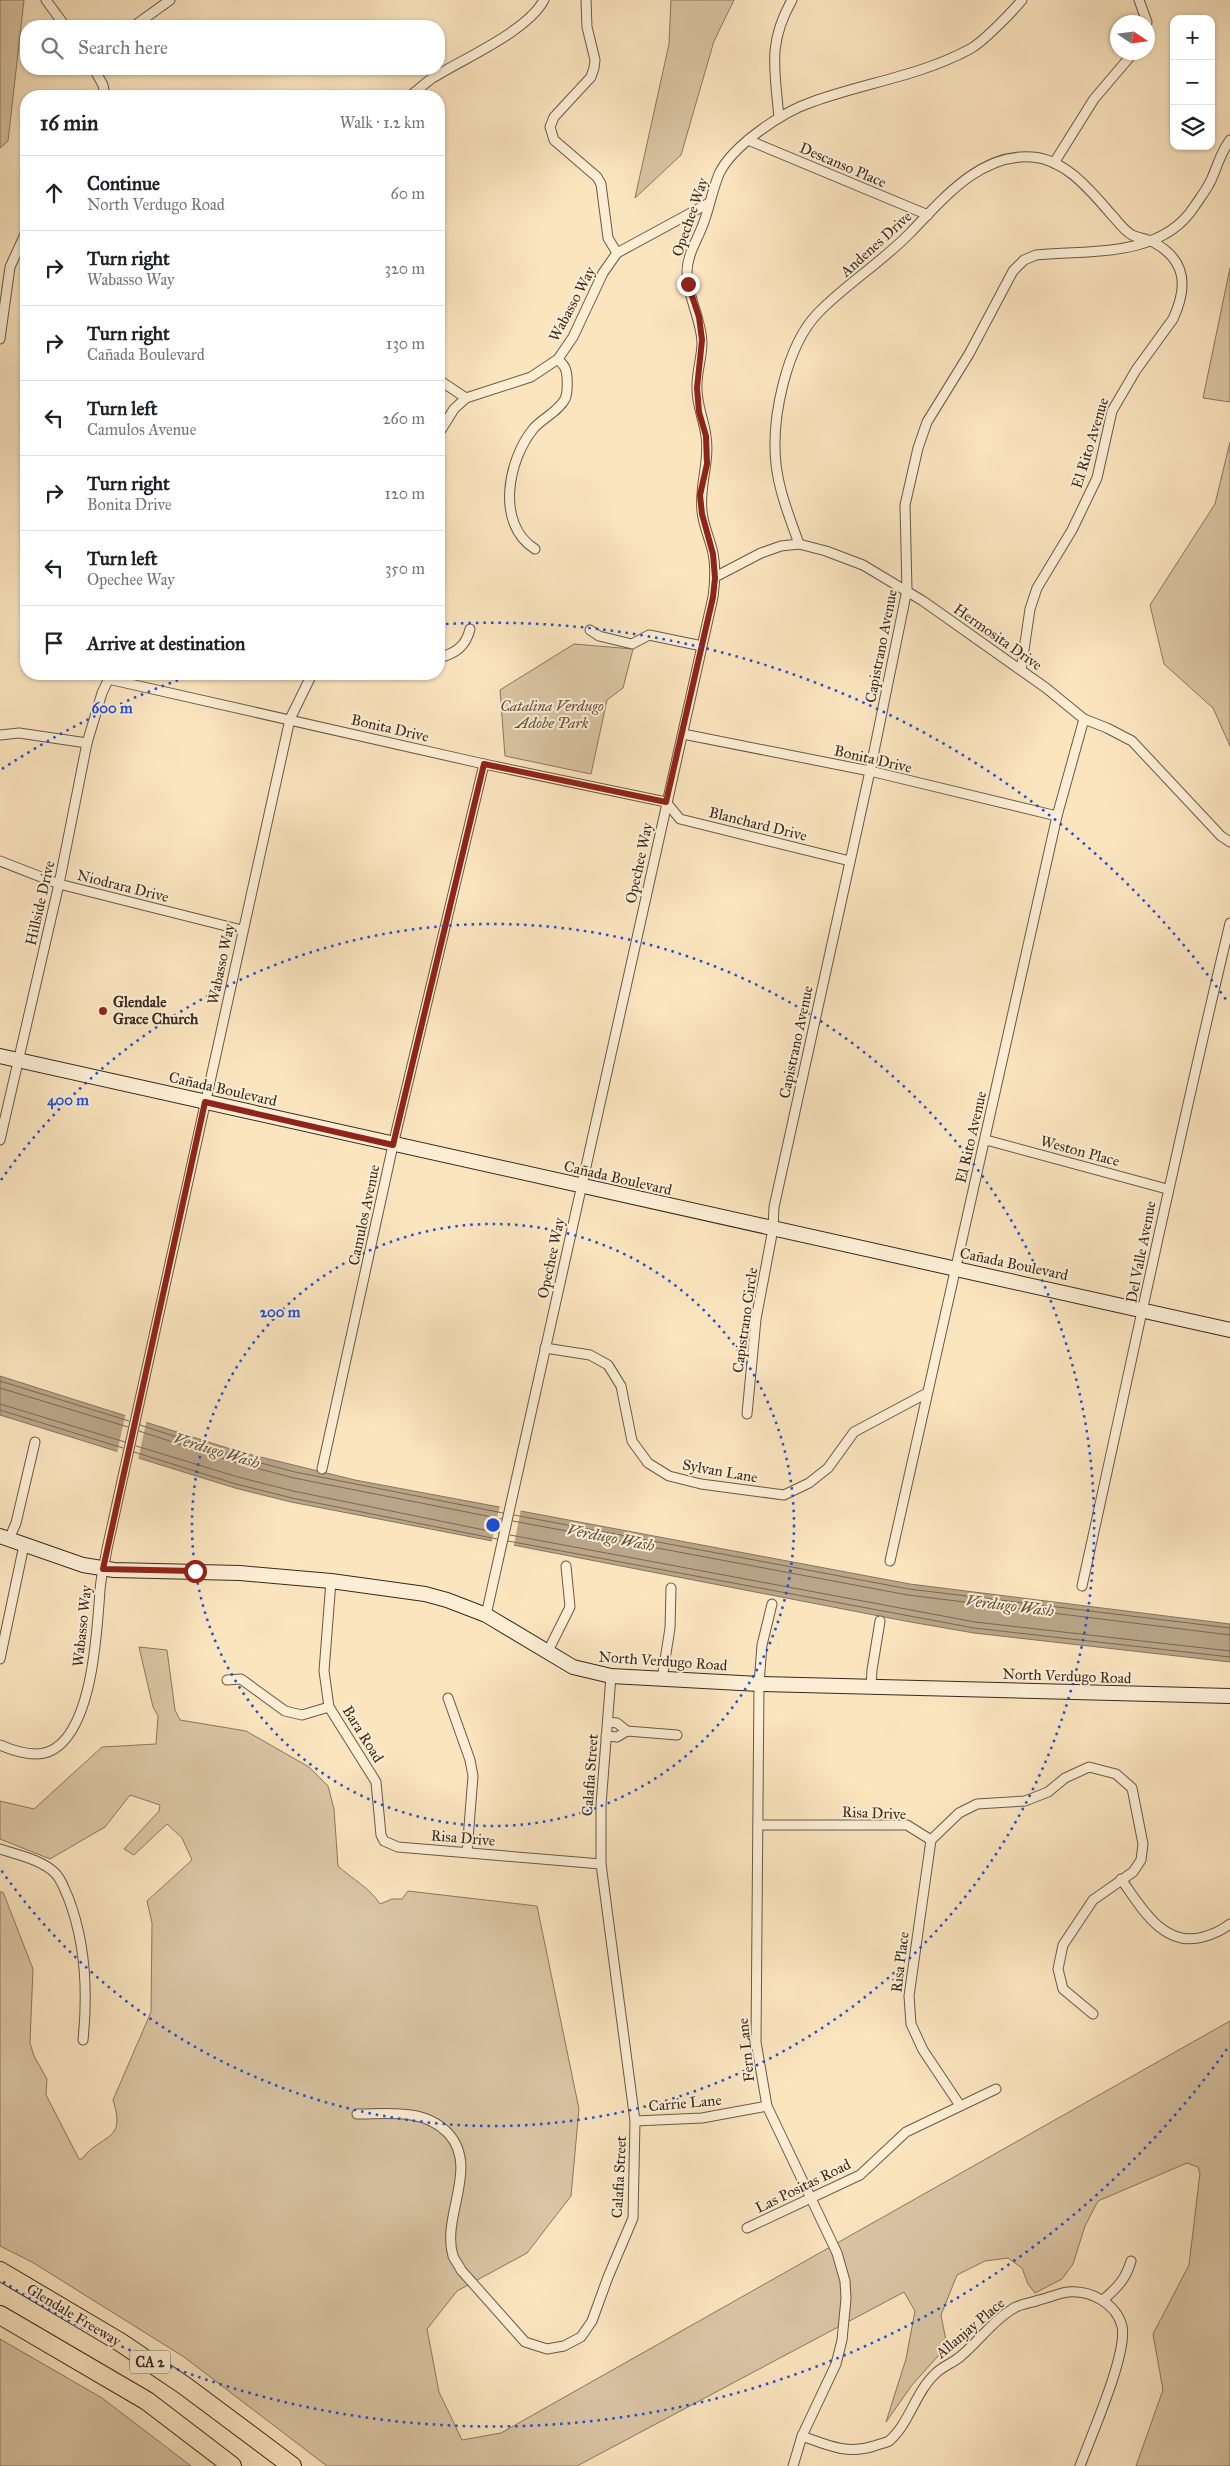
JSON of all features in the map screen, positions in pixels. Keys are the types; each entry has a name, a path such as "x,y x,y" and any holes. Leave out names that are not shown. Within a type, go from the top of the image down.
{"highway":[{"name":"Glendale Freeway","path":"0,2271 144,2358 185,2386 292,2466"},
{"name":"CA 2","path":"0,2315 147,2401 232,2466"}],"main road":[{"name":"Cañada Boulevard","path":"0,1056 1230,1330"},
{"name":"North Verdugo Road","path":"4,1538 83,1565 103,1569 240,1573 331,1581 425,1594 447,1600 486,1616 573,1667 611,1676 759,1684 1230,1696"}],"street":[{"path":"46,0 61,20"},
{"path":"142,20 170,0"},
{"path":"445,71 518,27 533,16 544,0"},
{"path":"586,0 586,27 595,60 594,68 591,77 554,118 550,126 554,140 597,177 601,184 608,238 617,254"},
{"path":"779,118 773,50 782,18 792,0"},
{"name":"Opechee Way","path":"486,1616 702,646 715,578 713,554 702,514 700,495 707,464 706,436 699,412 697,388 702,340 699,317 688,284 688,261 702,227 720,172 748,140 779,118 802,105 845,90 917,73 972,48 1022,0"},
{"path":"1139,0 1144,15"},
{"path":"1054,163 1094,99 1127,60"},
{"path":"97,75 104,90"},
{"path":"418,90 438,75"},
{"name":"Descanso Place","path":"748,140 928,215"},
{"name":"Capistrano Avenue","path":"773,1229 774,1207 870,771 907,590 905,505 918,448 927,422 969,354 1013,271 1024,260 1036,255 1133,247 1152,242 1177,228 1192,210 1213,177 1219,157 1230,140"},
{"name":"Andenes Drive","path":"799,544 781,491 776,462 776,432 782,389 801,337 817,314 889,255 956,187 990,163 1010,157 1033,157 1054,163 1073,175 1125,230 1152,242"},
{"name":"Wabasso Way","path":"445,423 454,409 466,398 531,377 558,359 573,337 603,273 617,254 709,203"},
{"path":"0,339 10,267 20,241"},
{"name":"El Rito Avenue","path":"1021,670 1030,609 1037,588 1072,530 1097,478 1112,411 1118,397 1136,370 1157,344 1179,305 1183,283 1180,266 1171,253 1152,242"},
{"path":"535,549 525,543 517,534 508,505 516,466 526,440 535,427 561,404 566,396 566,369 558,359"},
{"path":"445,384 466,398"},
{"name":"Hermosita Drive","path":"715,578 761,553 780,546 799,544 826,551 863,565 907,590 1021,670 1084,719 1132,741 1216,830 1230,842"},
{"path":"445,656 450,655 467,641 470,629"},
{"path":"590,630 599,636 632,644 649,635 702,646"},
{"name":"Hillside Drive","path":"0,1140 59,884 87,743 109,680"},
{"name":"Bonita Drive","path":"126,680 290,720 484,764 666,802"},
{"name":"Wabasso Way","path":"0,1745 36,1754 48,1752 62,1744 83,1705 94,1656 103,1569 242,930 290,720 309,680"},
{"name":"El Rito Avenue","path":"890,1562 1057,816 1084,719"},
{"path":"0,735 19,733 87,743"},
{"name":"Bonita Drive","path":"682,734 870,771 1057,816"},
{"name":"Camulos Avenue","path":"322,1469 393,1145 484,764"},
{"name":"Blanchard Drive","path":"666,802 680,819 850,861"},
{"name":"Niodrara Drive","path":"0,861 59,884 242,930"},
{"name":"Del Valle Avenue","path":"1082,1586 1144,1310 1167,1189 1230,924"},
{"name":"Weston Place","path":"986,1140 1167,1189"},
{"name":"Capistrano Circle","path":"747,1414 756,1320 773,1229"},
{"name":"Sylvan Lane","path":"545,1348 590,1355 608,1365 621,1386 632,1441 648,1463 669,1476 693,1482 784,1495 798,1490 828,1468 854,1432 927,1393"},
{"path":"4,1538 16,1523 35,1442"},
{"path":"0,1659 24,1544"},
{"path":"547,1653 570,1607 566,1566"},
{"name":"Bara Road","path":"331,1581 324,1671 329,1707 376,1782 381,1835 384,1841"},
{"path":"662,1679 670,1628 671,1588"},
{"name":"Fern Lane","path":"772,1604 762,1645 759,1684 756,2042 767,2106 809,2198 837,2253 846,2299 842,2340 836,2364 802,2436 793,2466"},
{"path":"871,1687 880,1621"},
{"name":"Calafia Street","path":"357,2114 411,2115 427,2119 442,2126 453,2139 461,2158 452,2233 453,2256 461,2270 525,2342 547,2349 564,2346 581,2337 592,2322 608,2277 633,2218 635,2121 601,1864 600,1805 611,1676"},
{"path":"227,1680 241,1679 285,1710 302,1715 329,1707"},
{"path":"448,1698 470,1760 473,1776 467,1852"},
{"path":"608,1722 617,1723 627,1731"},
{"path":"606,1736 616,1737 627,1731 677,1735"},
{"path":"931,1840 959,1812 977,1804 1025,1801 1048,1792 1065,1778 1089,1767 1116,1774 1132,1788 1143,1844 1141,1860 1133,1872 1093,1900 1063,1945 1058,1969 1063,1989 1093,2014"},
{"name":"Risa Drive","path":"758,1825 907,1825 931,1840"},
{"name":"Risa Place","path":"931,1840 909,1996 911,2024 923,2050 959,2104"},
{"name":"Risa Drive","path":"384,1841 398,1847 601,1864"},
{"path":"0,1848 42,1864 57,1874 62,1882 73,1913 84,1958 87,2002 83,2040"},
{"path":"1121,1880 1142,1910 1159,1928 1171,1936 1190,1941 1220,1932 1230,1924"},
{"name":"Las Positas Road","path":"747,2228 860,2175 906,2132 959,2104 996,2088"},
{"name":"Carrie Lane","path":"635,2121 702,2118 767,2106"},
{"path":"1080,2466 1122,2343 1122,2325 1114,2311 1103,2300 1121,2284 1127,2275 1131,2261"},
{"name":"Allanjay Place","path":"802,2436 843,2450 865,2449 888,2441 904,2422 921,2388 937,2372 959,2358 999,2318 1016,2307 1068,2292 1088,2293 1103,2300"}],"green space":[{"path":"0,0 24,0 22,20 20,20 20,35 8,141 0,148"},
{"path":"671,0 734,0 714,41 681,155 635,198 669,44"},
{"path":"1230,268 1230,402 1203,398"},
{"path":"1230,442 1230,746 1213,708 1164,664 1150,605 1215,504"},
{"name":"Catalina Verdugo Adobe Park","path":"574,644 633,649 623,688 607,700 591,774 505,756 500,690"},
{"path":"139,1647 167,1650 175,1710 180,1720 246,1731 309,1767 328,1786 334,1809 338,1866 366,1888 380,1904 392,1899 402,1899 408,1891 537,1906 579,2109 571,2196 527,2253 457,2291 427,2329 439,2392 462,2440 501,2433 1230,2021 1230,2466 1136,2466 1163,2390 1153,2334 1189,2265 1200,2173 1198,2167 1187,2163 1098,2201 1085,2226 1073,2264 1062,2279 1035,2293 1028,2284 1022,2268 1008,2258 985,2261 957,2275 941,2315 947,2346 912,2385 886,2422 906,2359 915,2311 904,2292 577,2466 327,2466 184,2357 32,2262 0,2246 0,1892 3,1892 33,1969 30,2043 34,2056 47,2079 46,2095 79,2159 82,2159 114,2131 117,2124 113,2100 151,2012 152,1923 147,1901 192,1860 182,1838 167,1824 134,1855 124,1849 159,1811 160,1805 130,1795 105,1827 50,1859 0,1839 0,1801 34,1809 102,1747 156,1744 158,1716 153,1707"},
{"path":"0,2339 102,2398 191,2466 0,2466"}],"water":[{"name":"Verdugo Wash","path":"0,1376 240,1452 355,1480 910,1584 1230,1624 1230,1662 974,1633 291,1502 235,1488 0,1415"}],"pier":[{"path":"126,1412 147,1419 138,1460 117,1453"},
{"path":"500,1505 521,1509 513,1550 491,1545"}],"place":[{"name":"Glendale Grace Church","path":"103,1011"}],"route":[{"path":"195,1571 103,1569 205,1102 393,1145 484,764 666,802 713,597 715,578 713,554 702,514 700,495 707,464 706,436 699,412 697,388 702,357 702,340 699,317 688,284"}]}
